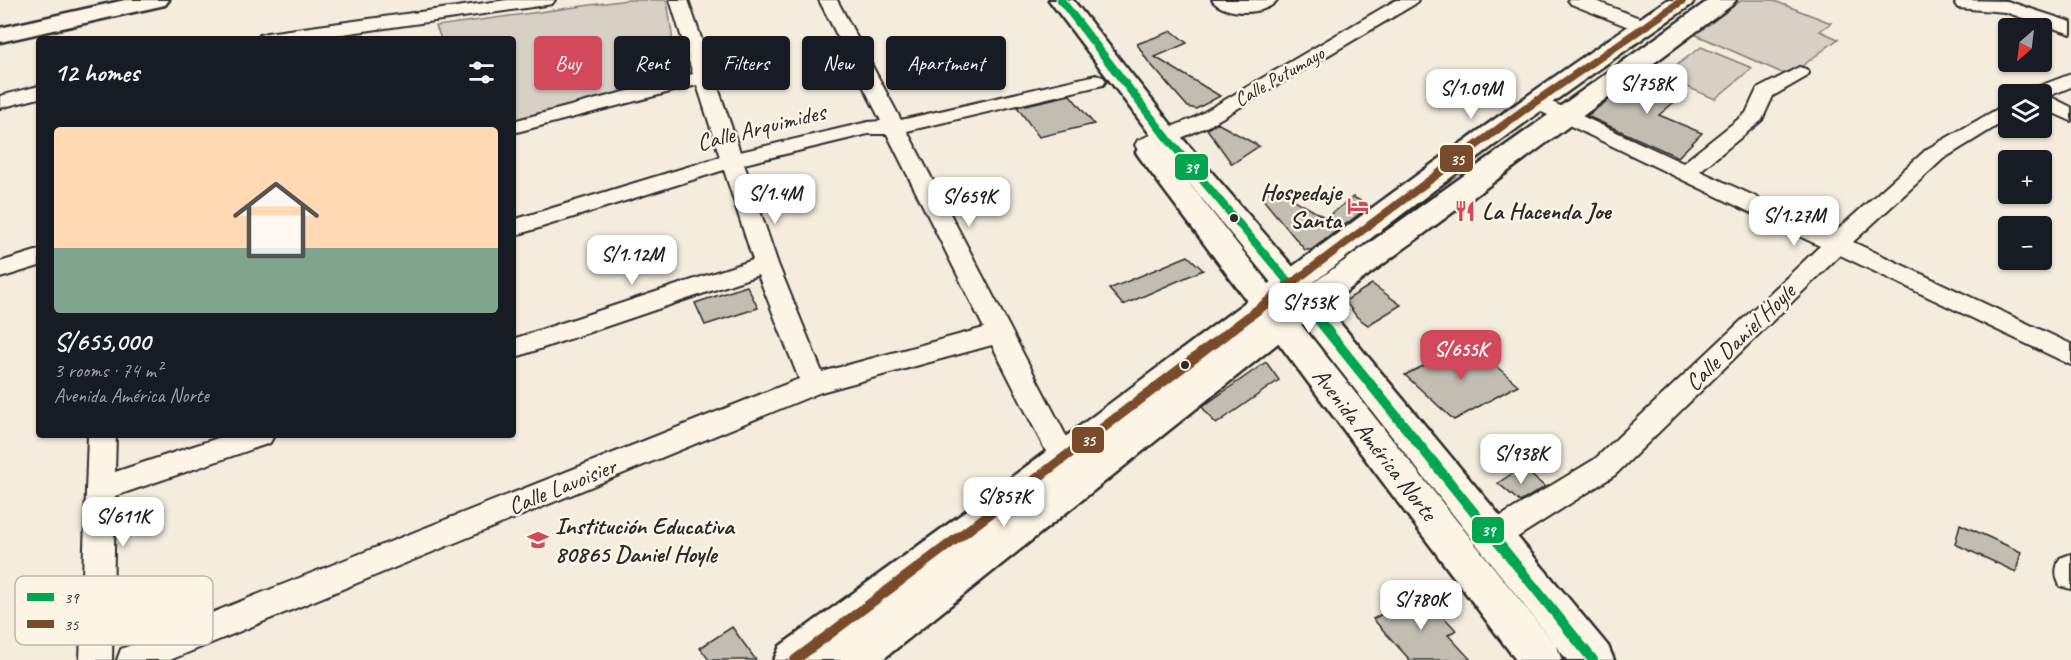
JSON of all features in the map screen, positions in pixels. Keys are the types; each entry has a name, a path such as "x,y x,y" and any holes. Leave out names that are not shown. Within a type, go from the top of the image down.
{"street":[{"path":"0,21 96,0"},
{"path":"0,35 130,3 157,0"},
{"path":"291,36 546,0"},
{"path":"679,0 702,68"},
{"path":"828,0 896,127 998,334 1074,468"},
{"name":"Avenida América Norte","path":"1035,0 1096,81 1156,142"},
{"name":"Avenida América Norte","path":"1061,0 1156,142 1285,303 1534,650"},
{"path":"1229,4 1250,7 1268,0"},
{"name":"Calle Putumayo","path":"1156,142 1201,122 1409,0"},
{"path":"1577,0 1643,26"},
{"path":"795,660 1022,507 1285,303 1534,101 1683,0"},
{"path":"1285,303 1565,116 1724,0"},
{"path":"1964,4 1978,3 2007,8 2071,28"},
{"path":"421,16 426,36"},
{"path":"1685,172 1755,117 1764,93 1799,73"},
{"path":"516,127 702,78"},
{"path":"2052,88 2071,80"},
{"name":"Calle Arquimides","path":"516,227 732,160 868,128 896,127 1096,81"},
{"path":"709,90 766,264 814,384"},
{"path":"0,102 36,93"},
{"path":"1534,101 2071,355"},
{"path":"2052,105 2071,115"},
{"name":"Calle Daniel Hoyle","path":"1494,536 1605,467 1837,244 1935,154 1998,117"},
{"path":"0,270 36,259"},
{"path":"516,348 766,264"},
{"name":"Avenida América Norte","path":"1285,303 1494,536 1593,660"},
{"name":"Calle Lavoisier","path":"213,628 814,384 998,334"},
{"path":"98,576 102,438"},
{"path":"100,489 251,438"},
{"path":"850,660 1022,507"},
{"path":"2071,567 2071,576"},
{"path":"1534,650 1566,626"},
{"path":"96,645 96,660"},
{"name":"Calle Lavoisier","path":"133,660 170,645"}],"shaded area":[{"path":"627,0 667,0 672,36 614,36 614,90 629,90 516,120 516,36 440,36 436,26"},
{"path":"1742,0 1772,0 1831,23 1820,31 1838,39 1789,76 1692,33"},
{"path":"1701,47 1752,68 1715,99 1662,76"}],"building":[{"path":"1172,31 1187,43 1155,57 1220,96 1196,109 1188,107 1147,60 1137,44"},
{"path":"1644,73 1686,92 1659,115 1702,133 1678,157 1587,116"},
{"path":"1070,95 1094,124 1039,137 1017,107"},
{"path":"1217,123 1259,146 1232,164 1207,129"},
{"path":"1273,188 1326,218 1353,197 1370,206 1311,250 1305,250 1261,197"},
{"path":"1188,256 1203,270 1123,305 1109,289"},
{"path":"1372,284 1401,305 1368,325 1357,317 1345,301"},
{"path":"747,286 758,308 705,325 695,303"},
{"path":"1469,343 1518,385 1454,420 1405,375"},
{"path":"1266,362 1279,380 1216,424 1202,407"},
{"path":"1522,467 1545,487 1520,502 1498,483"},
{"path":"1960,524 2021,552 2016,572 1955,544"},
{"path":"1420,592 1456,630 1448,635 1471,660 1410,660 1373,619"},
{"path":"732,627 756,660 709,660 700,648"}],"transit line":[{"name":"39","path":"1061,0 1167,138 1289,283 1593,660"},
{"name":"35","path":"795,660 1448,165 1683,0"}],"place":[{"name":"Hospedaje Santa","path":"1358,206"},
{"name":"La Hacenda Joe","path":"1465,211"},
{"name":"Institución Educativa 80865 Daniel Hoyle","path":"538,540"}]}
